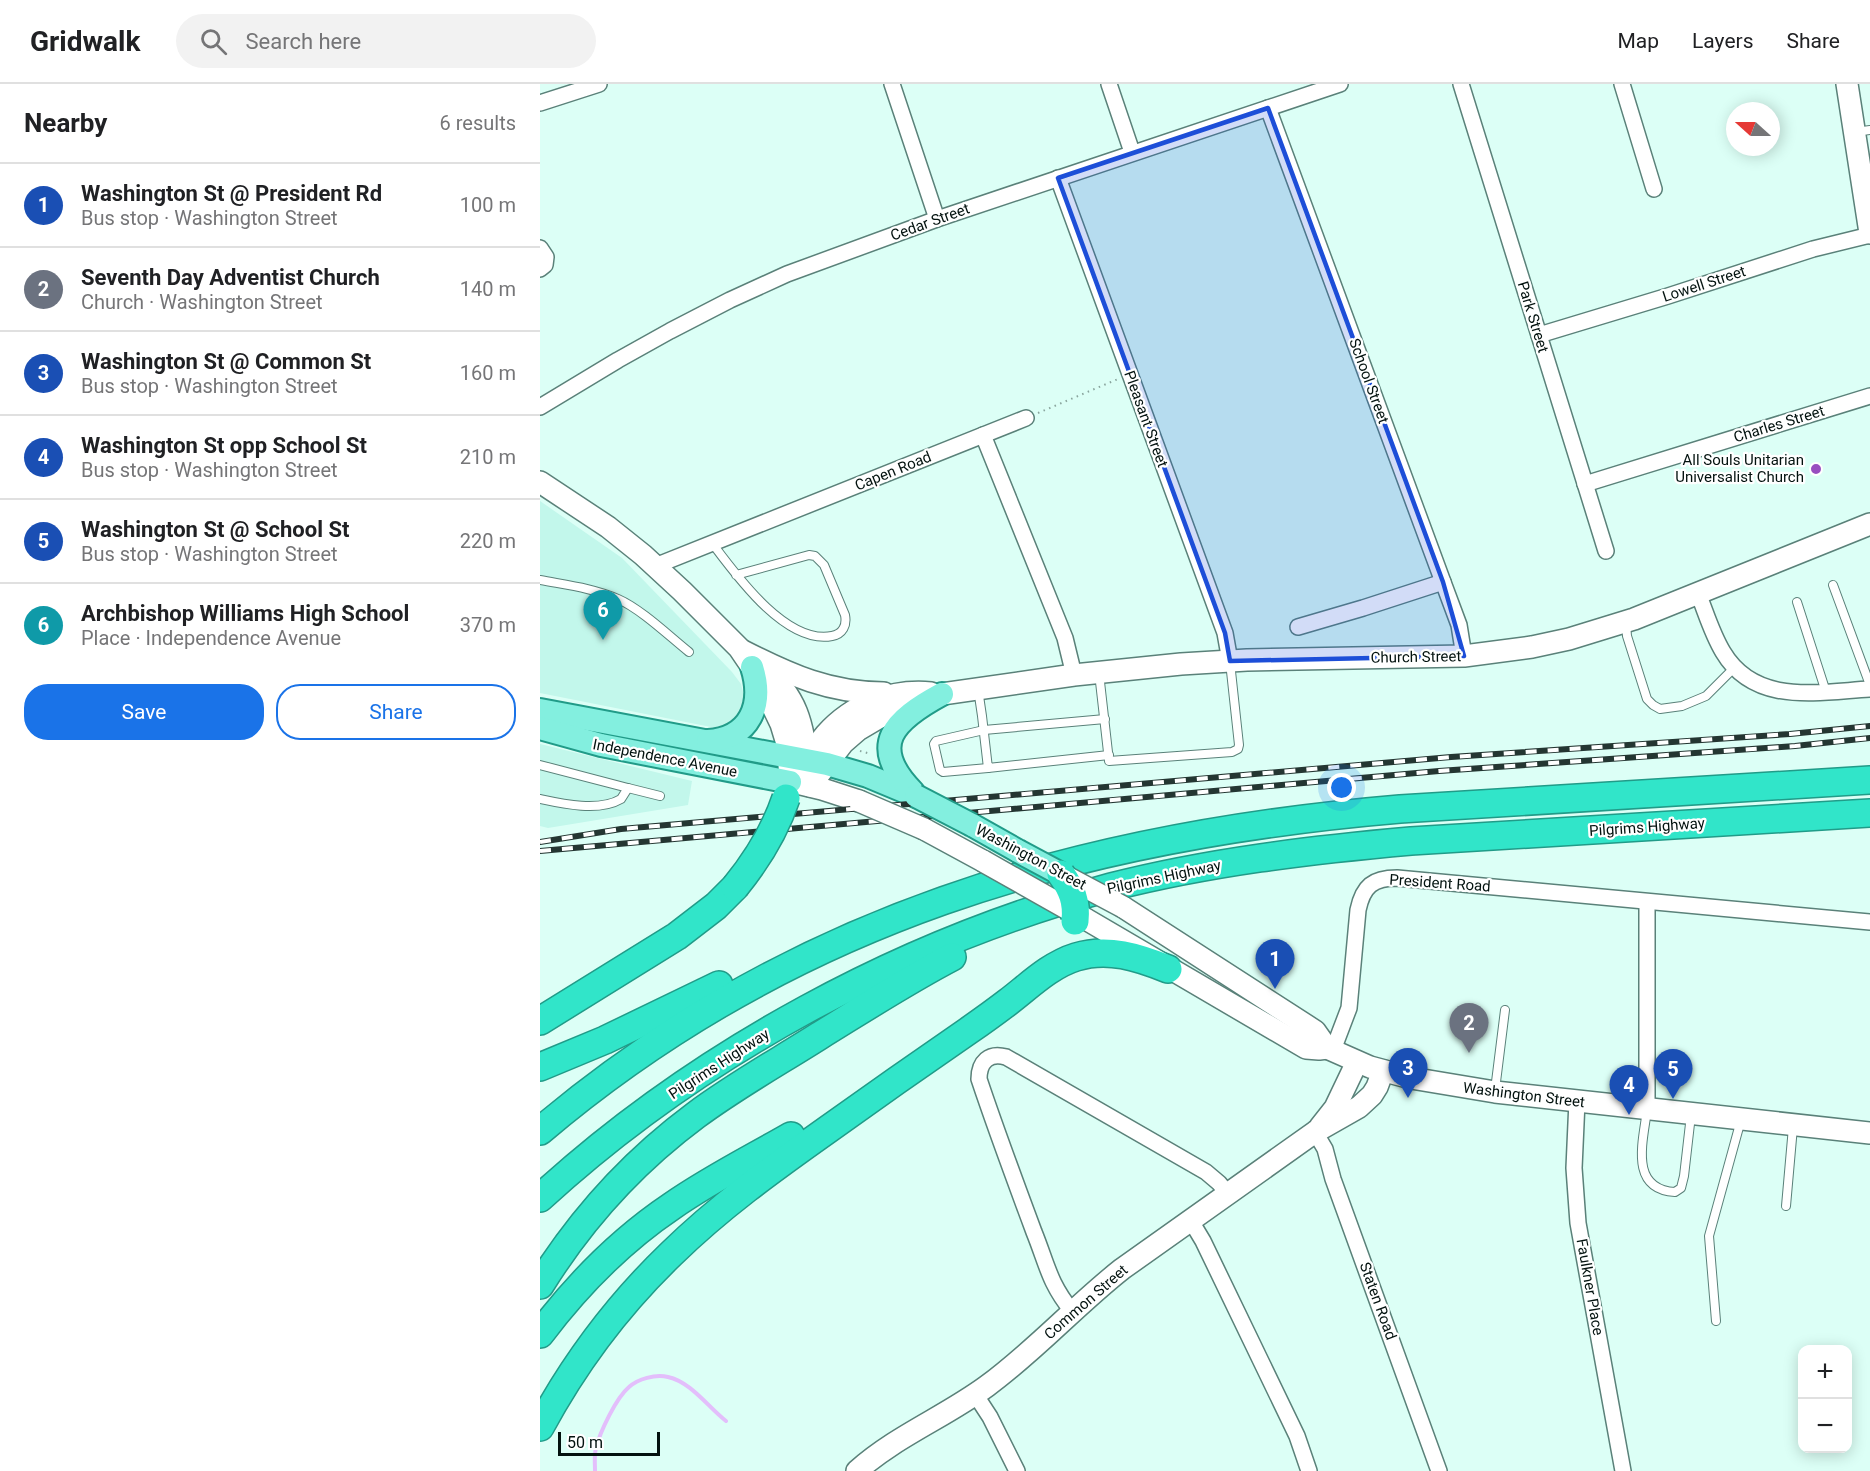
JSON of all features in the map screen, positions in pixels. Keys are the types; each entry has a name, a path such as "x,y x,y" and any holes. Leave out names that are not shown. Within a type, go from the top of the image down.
{"highway":[{"path":"540,1021 687,929 716,906 735,887 752,864 772,833 802,774"},
{"path":"540,1067 597,1044 780,956 840,933 992,884 1079,860 1186,836 1285,820 1400,809 1870,780"},
{"name":"Pilgrims Highway","path":"540,1198 597,1149 643,1114 738,1050 795,1016 899,963 968,933 1028,912 1081,912 1185,871 1335,848 1411,841 1870,813"},
{"path":"1037,979 1066,947 1081,912 1061,874"},
{"path":"540,1131 656,1042 742,990 851,936 913,911"},
{"path":"540,1285 572,1238 621,1180 659,1145 704,1109 887,994 941,963 996,935 1081,912"},
{"path":"540,1427 593,1344 630,1297 669,1255 750,1185 986,1018 1037,979 1068,960 1101,953 1132,956 1168,969"},
{"path":"540,1334 598,1266 669,1207 923,1061"}],"main road":[{"path":"1848,84 1862,131 1870,234"},
{"path":"540,482 614,532 655,566 739,648 771,674 789,696 802,724 802,774"},
{"name":"Church Street","path":"802,774 865,725 880,717 942,694 1099,672 1230,661 1464,656 1550,644 1625,622 1870,525"},
{"path":"739,648 769,697 802,774"},
{"path":"739,648 788,673 818,684 859,692 906,693"},
{"path":"701,741 729,736 747,722 757,701 757,685 752,667"},
{"name":"Church Street","path":"802,774 827,733 849,714 875,700 906,693 942,694"},
{"path":"916,796 895,771 890,757 890,740 897,726 908,715 942,694"},
{"name":"Independence Avenue","path":"540,710 701,741 802,774"},
{"name":"Independence Avenue","path":"540,728 601,745 802,774"},
{"name":"Washington Street","path":"802,774 867,776 916,796 1123,907 1315,1031 1330,1049 1383,1071 1453,1086 1495,1092 1870,1133"},
{"name":"Washington Street","path":"802,774 924,829 1081,912 1168,969 1306,1048 1330,1049"},
{"name":"Common Street","path":"1315,1132 1330,1116 1357,1062"},
{"name":"Common Street","path":"857,1471 896,1442 975,1394 1012,1367 1115,1275 1315,1132 1351,1113 1369,1099 1383,1071"}],"street":[{"path":"540,103 599,84"},
{"path":"892,84 937,219"},
{"path":"1109,84 1132,152"},
{"name":"Cedar Street","path":"540,408 645,345 730,300 787,274 937,219 1132,152 1340,84"},
{"name":"Park Street","path":"1461,84 1606,551"},
{"path":"1622,84 1654,189"},
{"name":"School Street","path":"1268,108 1459,625 1464,656"},
{"name":"Pleasant Street","path":"1058,178 1225,633 1230,661"},
{"name":"Lowell Street","path":"1539,335 1813,249 1870,234"},
{"path":"540,248 546,257 545,265 540,269"},
{"name":"Charles Street","path":"1585,484 1870,396"},
{"name":"Capen Road","path":"655,566 1026,418"},
{"path":"983,435 1065,638 1074,675"},
{"path":"1298,627 1443,582"},
{"path":"1698,593 1720,647 1735,668 1758,684 1775,691 1804,693 1870,689"},
{"name":"President Road","path":"1330,1049 1348,1008 1360,903 1364,892 1377,880 1397,878 1647,902"},
{"path":"1647,1109 1647,902 1870,922"},
{"path":"1072,1311 1051,1281 1007,1163 979,1079 979,1068 985,1060 995,1055 1006,1057 1206,1172 1228,1194"},
{"name":"Faulkner Place","path":"1577,1101 1574,1168 1578,1223 1623,1471"},
{"name":"Staten Road","path":"1315,1132 1325,1149 1333,1179 1439,1471"},
{"path":"1191,1221 1203,1241 1297,1436 1309,1471"},
{"path":"975,1394 990,1417 1017,1471"}],"lane":[{"path":"712,543 736,575 789,626 820,637 836,636 846,624 845,615 824,564 815,556 809,555 736,575"},
{"path":"540,580 594,591 617,599 630,606 689,652"},
{"path":"1833,585 1870,685"},
{"path":"1797,602 1826,692"},
{"path":"1625,622 1647,699 1660,709 1682,706 1706,696 1735,668"},
{"path":"1099,672 1109,761 1232,752 1238,749 1239,745 1230,661"},
{"path":"977,688 988,768"},
{"path":"1104,719 984,730 936,741 934,744 940,770 943,772 1109,755"},
{"path":"540,765 660,795"},
{"path":"540,799 575,806 605,804 621,799 628,788"},
{"path":"1495,1092 1505,1010"},
{"path":"1647,1109 1641,1154 1644,1173 1656,1188 1675,1192 1681,1188 1684,1176 1691,1113"},
{"path":"1716,1321 1709,1236 1741,1119"},
{"path":"1786,1206 1793,1125"}],"path":[{"path":"1026,418 1130,375"},
{"path":"859,751 880,757"}],"highlighted area":[{"path":"1268,108 1443,582 1464,656 1230,661 1225,633 1058,178"}],"shaded area":[{"path":"540,501 622,558 732,672 741,684 744,696 741,709 731,723 716,728 540,693"},
{"path":"540,744 692,781 688,805 548,828 540,826"}],"waterway":[{"path":"595,1471 596,1448 609,1416 624,1392 642,1380 658,1376 676,1380 692,1389 726,1421"}],"railway":[{"path":"540,842 621,829 1451,757 1790,734 1870,726"},
{"path":"540,851 1439,771 1795,746 1870,738"}],"place":[{"name":"All Souls Unitarian Universalist Church","path":"1816,469"},
{"name":"Archbishop Williams High School","path":"603,640"},
{"name":"Washington St @ President Rd","path":"1275,989"},
{"name":"Seventh Day Adventist Church","path":"1469,1053"},
{"name":"Washington St @ Common St","path":"1408,1098"},
{"name":"Washington St @ School St","path":"1673,1099"},
{"name":"Washington St opp School St","path":"1629,1115"}]}
